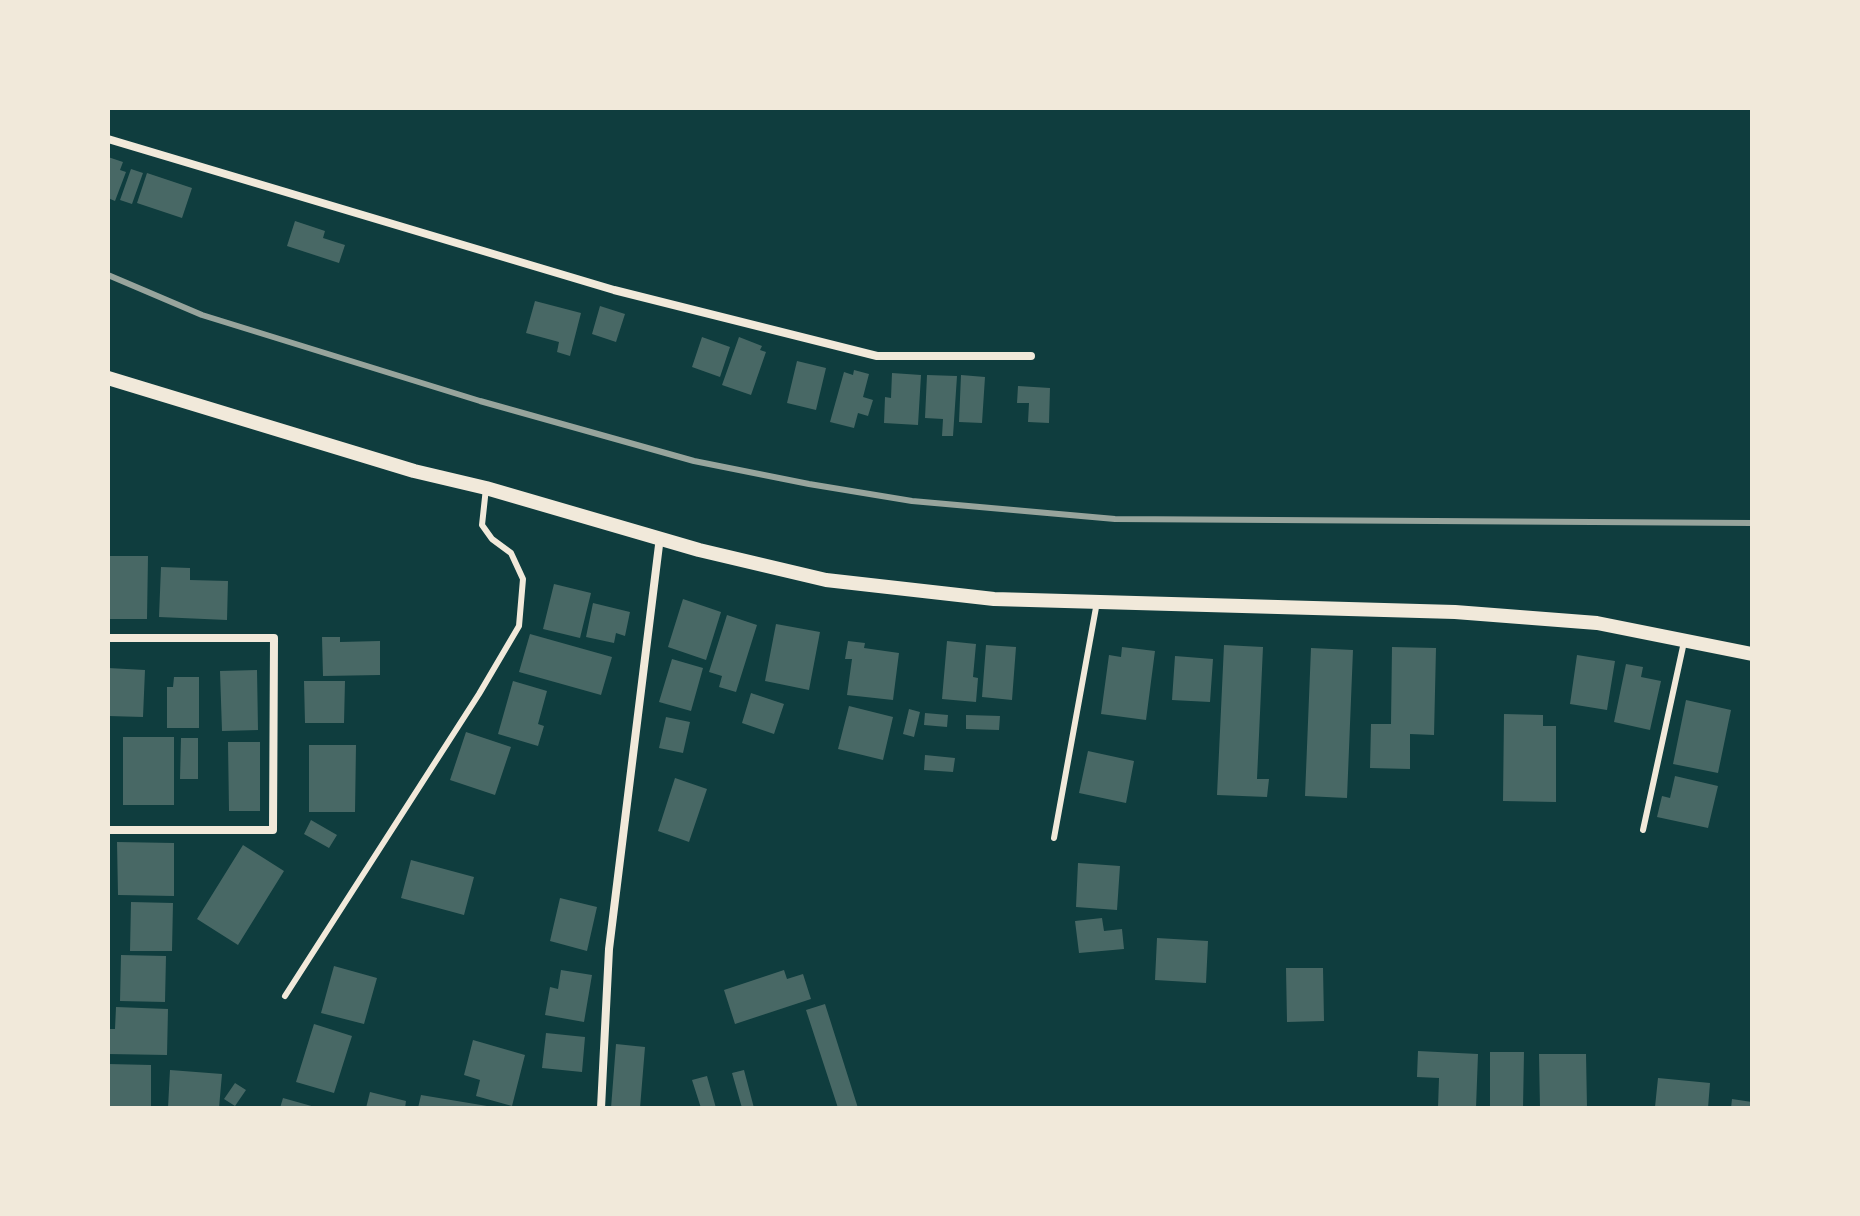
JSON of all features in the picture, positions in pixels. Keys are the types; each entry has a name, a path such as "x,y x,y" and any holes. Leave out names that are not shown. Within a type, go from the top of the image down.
{"street":[{"path":"108,139 614,290 877,356 1031,356"},
{"path":"108,378 414,471 486,488 699,550 826,580 994,599 1455,612 1597,623 1752,654"},
{"path":"601,1108 609,949 660,537"},
{"path":"108,638 274,638 274,686 273,830 108,830"}],"lane":[{"path":"285,996 479,694 519,626 523,579 511,553 492,539 482,525 486,488"},
{"path":"1054,838 1097,602"},
{"path":"1643,830 1685,640"}],"building":[{"path":"108,157 123,162 120,170 126,172 115,201 108,198"},
{"path":"131,169 143,173 132,204 120,200"},
{"path":"147,173 192,188 182,218 137,203"},
{"path":"295,221 325,231 323,238 345,245 339,263 287,246"},
{"path":"535,301 581,313 570,356 557,352 559,342 526,333"},
{"path":"600,306 625,314 616,342 592,334"},
{"path":"702,337 730,347 720,377 692,367"},
{"path":"739,337 762,346 760,350 766,352 751,395 722,385"},
{"path":"797,361 826,368 816,410 787,403"},
{"path":"854,370 869,374 863,397 873,400 868,416 858,413 854,428 830,422 844,372 853,375"},
{"path":"892,373 921,375 918,425 884,423 885,397 891,398"},
{"path":"927,375 957,376 953,436 942,436 943,419 925,418"},
{"path":"961,375 985,377 982,423 959,422"},
{"path":"1018,386 1050,388 1049,423 1028,422 1029,403 1017,403"},
{"path":"108,556 148,556 147,619 108,619"},
{"path":"161,567 190,568 190,580 228,581 227,620 159,617"},
{"path":"554,584 591,593 580,638 543,629"},
{"path":"683,599 721,612 706,660 668,647"},
{"path":"593,603 630,612 625,636 616,633 614,643 586,637"},
{"path":"727,615 757,625 736,692 719,687 722,676 709,672"},
{"path":"776,624 820,632 809,690 765,681"},
{"path":"530,634 612,657 601,695 519,672"},
{"path":"322,637 340,637 340,642 380,641 380,675 323,676"},
{"path":"848,641 865,643 864,648 899,653 893,700 847,695 852,659 845,659"},
{"path":"947,641 976,644 973,677 978,678 976,702 942,699"},
{"path":"986,645 1016,647 1012,700 982,697"},
{"path":"1224,645 1263,647 1257,779 1269,779 1267,797 1217,795"},
{"path":"1122,647 1155,651 1146,720 1101,714 1109,655 1121,657"},
{"path":"1392,647 1436,648 1434,735 1410,734 1410,769 1370,768 1371,724 1391,724"},
{"path":"1311,648 1353,650 1347,798 1305,796"},
{"path":"1577,655 1615,661 1607,710 1570,704"},
{"path":"1175,656 1213,659 1210,702 1172,700"},
{"path":"672,659 703,668 691,711 659,702"},
{"path":"1626,664 1643,667 1641,677 1661,681 1650,730 1614,722"},
{"path":"108,668 145,670 143,717 108,716"},
{"path":"257,670 258,730 222,731 220,671"},
{"path":"174,677 199,677 199,728 167,728 167,687 173,687"},
{"path":"304,681 345,681 344,723 305,723"},
{"path":"513,681 547,691 538,724 544,726 538,746 498,734"},
{"path":"751,693 784,704 774,734 742,723"},
{"path":"1686,700 1731,710 1718,773 1673,764"},
{"path":"849,706 893,717 883,760 838,749"},
{"path":"909,709 920,712 914,737 903,734"},
{"path":"925,713 948,715 947,727 924,725"},
{"path":"1504,714 1543,715 1543,726 1556,726 1556,802 1503,801"},
{"path":"966,715 1000,716 999,730 966,729"},
{"path":"666,717 690,722 683,753 659,748"},
{"path":"466,732 511,747 495,795 450,780"},
{"path":"123,737 174,737 174,805 123,805"},
{"path":"181,738 198,738 198,779 180,779"},
{"path":"228,742 260,742 260,811 229,811"},
{"path":"309,745 356,745 355,812 309,812"},
{"path":"1088,751 1134,761 1126,803 1079,793"},
{"path":"925,755 955,758 953,772 924,770"},
{"path":"1675,776 1718,786 1708,828 1657,817 1662,796 1670,798"},
{"path":"675,778 707,789 689,842 658,831"},
{"path":"311,820 337,835 329,848 304,834"},
{"path":"117,842 174,843 174,896 118,895"},
{"path":"243,845 284,871 238,945 197,919"},
{"path":"411,860 474,877 464,915 401,898"},
{"path":"1078,863 1120,866 1117,910 1076,907"},
{"path":"560,898 597,907 587,951 550,941"},
{"path":"131,902 173,903 172,951 130,951"},
{"path":"1102,918 1104,931 1122,929 1124,949 1079,953 1075,921"},
{"path":"1157,938 1208,941 1206,983 1155,980"},
{"path":"121,955 166,956 165,1002 120,1001"},
{"path":"334,966 377,978 364,1024 321,1013"},
{"path":"1286,968 1323,968 1324,1021 1287,1022"},
{"path":"561,970 592,975 584,1022 545,1015 550,987 558,989"},
{"path":"784,970 787,979 803,974 811,999 735,1024 724,990"},
{"path":"825,1004 858,1108 838,1108 806,1010"},
{"path":"116,1007 168,1009 167,1055 108,1054 108,1029 115,1029"},
{"path":"314,1024 352,1036 334,1093 296,1082"},
{"path":"546,1033 585,1037 582,1072 542,1068"},
{"path":"473,1040 525,1055 512,1106 476,1096 480,1080 464,1075"},
{"path":"616,1044 645,1047 640,1108 611,1108"},
{"path":"1418,1051 1478,1054 1476,1108 1438,1108 1439,1078 1417,1077"},
{"path":"1490,1052 1524,1052 1523,1108 1490,1108"},
{"path":"1539,1054 1586,1054 1587,1108 1540,1108"},
{"path":"108,1064 151,1065 151,1108 108,1108"},
{"path":"170,1070 222,1074 219,1108 168,1108"},
{"path":"744,1070 754,1108 742,1108 732,1073"},
{"path":"707,1076 716,1108 701,1108 692,1080"},
{"path":"1658,1078 1710,1083 1708,1108 1655,1107"},
{"path":"235,1083 246,1090 235,1106 224,1099"},
{"path":"370,1092 406,1101 405,1108 366,1108"},
{"path":"421,1095 487,1106 487,1108 418,1108"},
{"path":"283,1098 315,1107 315,1108 280,1108"},
{"path":"1732,1099 1752,1102 1752,1108 1731,1108"}],"railway":[{"path":"108,275 202,315 480,401 694,461 912,501 1115,519 1752,523"}]}
